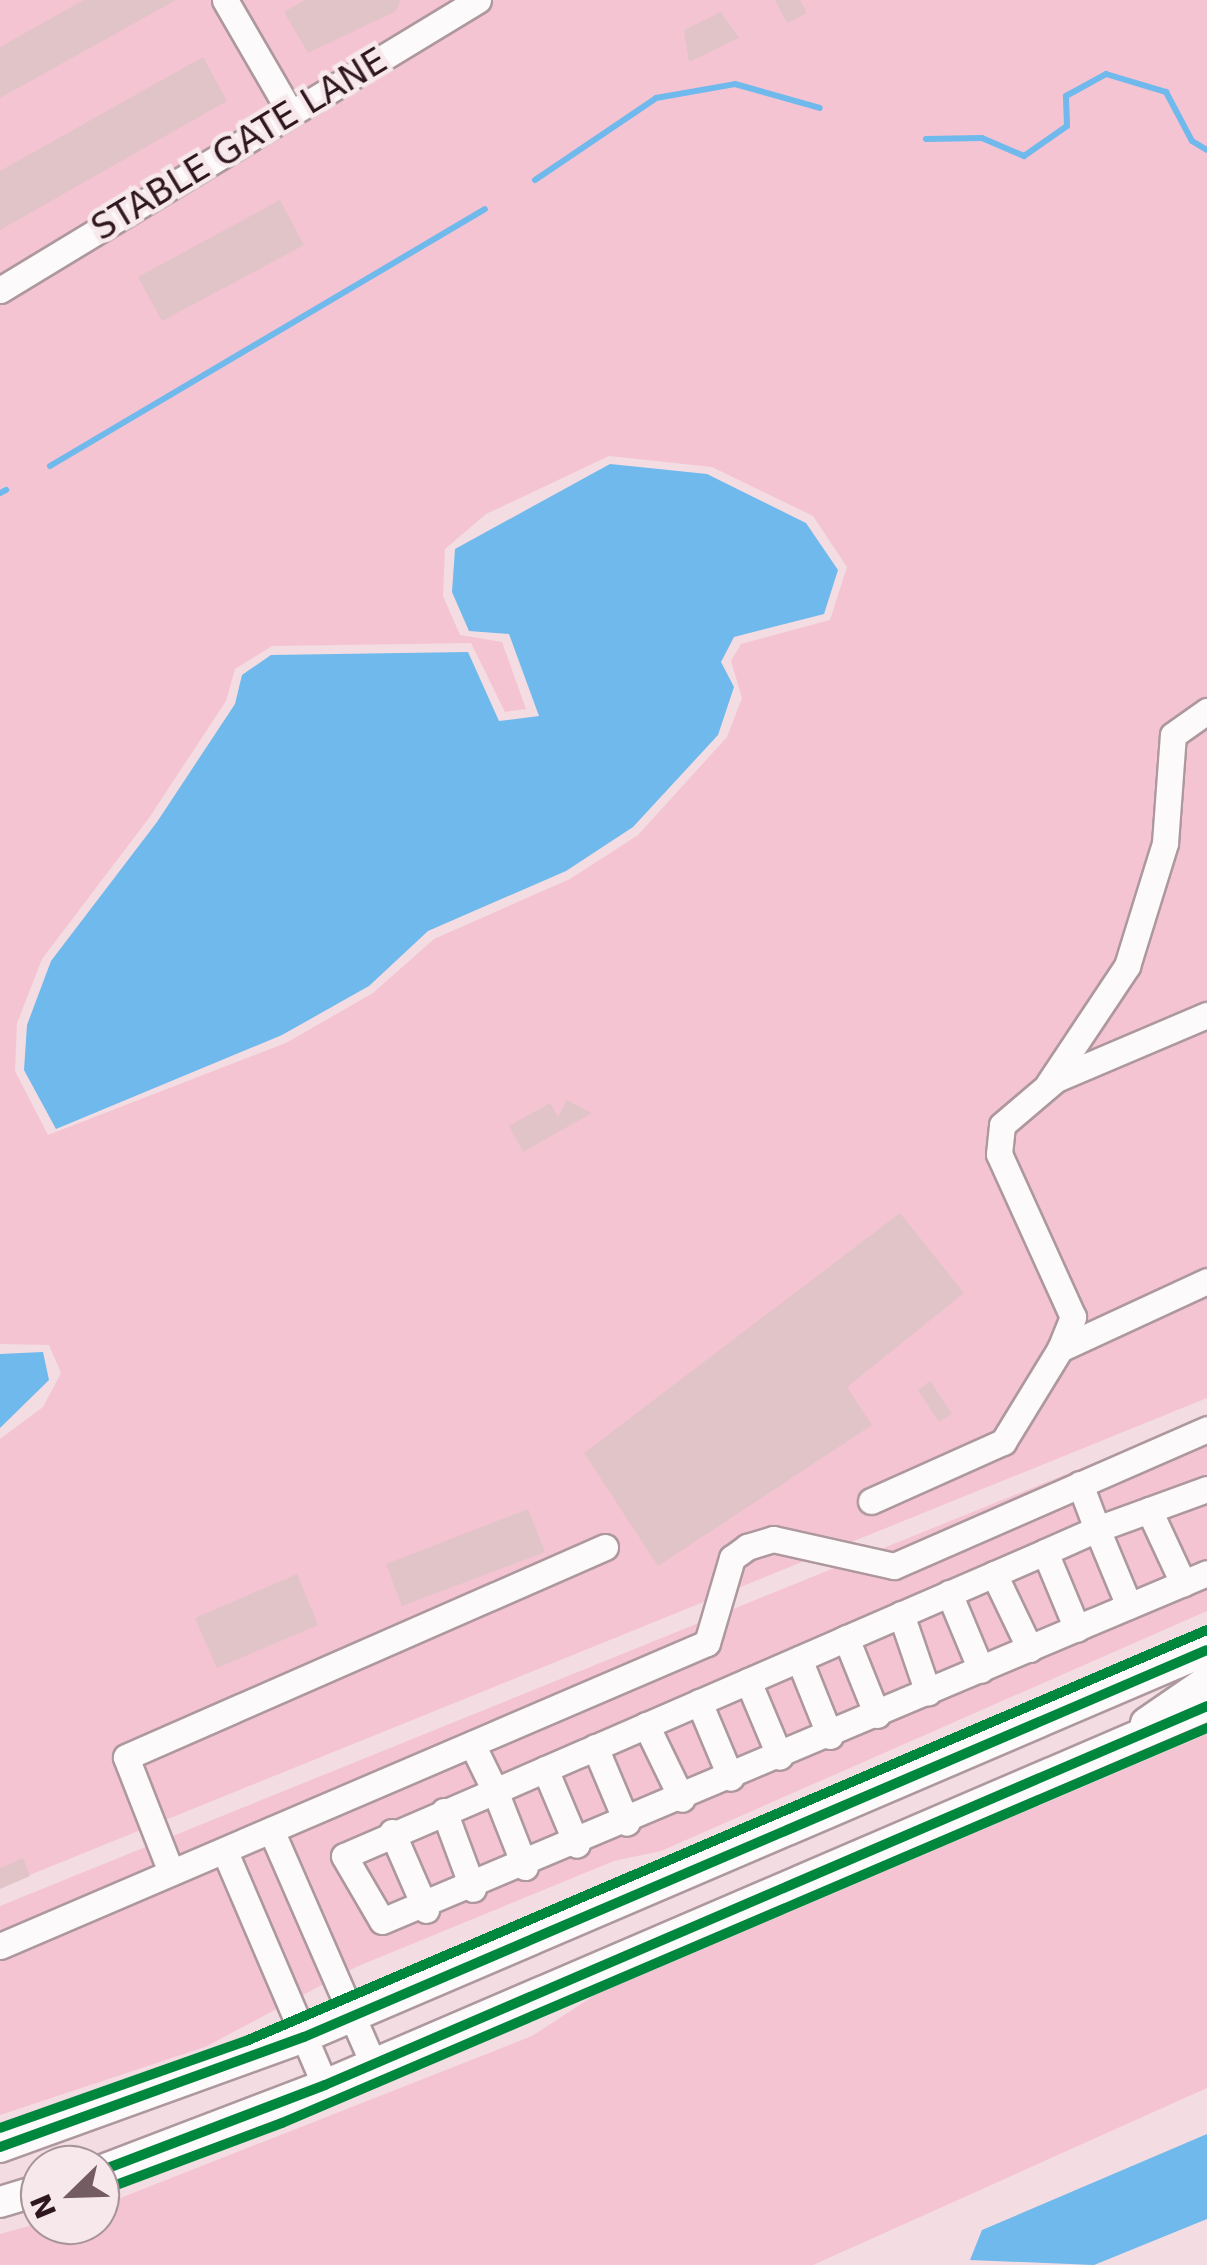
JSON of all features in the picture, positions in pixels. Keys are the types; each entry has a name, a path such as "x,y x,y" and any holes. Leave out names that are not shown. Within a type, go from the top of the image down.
{"main road":[{"path":"0,2146 304,2038 1207,1650"},
{"path":"1125,1741 1207,1681"},
{"path":"120,2164 325,2085 1207,1706"}],"lane":[{"path":"225,0 290,112"},
{"name":"STABLE GATE LANE","path":"0,290 478,0"},
{"path":"872,1501 1003,1442 1060,1348 1073,1317 997,1138 1049,1084 1127,966 1165,843 1173,735 1207,711"},
{"path":"1049,1084 1207,1015"},
{"path":"1060,1348 1207,1281"},
{"path":"0,1946 706,1642 732,1558 747,1547 773,1539 894,1566 1207,1429"},
{"path":"1080,1484 1130,1606"},
{"path":"1149,1510 1195,1578 426,1910 382,1921 354,1885 344,1856 392,1832 1097,1529 1149,1510 1205,1495"},
{"path":"171,1872 126,1757 605,1547"},
{"path":"1044,1552 1077,1629"},
{"path":"994,1574 1030,1649"},
{"path":"949,1594 981,1670"},
{"path":"901,1614 928,1694"},
{"path":"846,1638 878,1715"},
{"path":"799,1658 830,1736"},
{"path":"748,1681 780,1757"},
{"path":"700,1702 732,1778"},
{"path":"646,1725 682,1799"},
{"path":"472,1744 525,1867"},
{"path":"595,1747 627,1823"},
{"path":"545,1769 576,1845"},
{"path":"444,1812 473,1889"},
{"path":"271,1830 373,2064"},
{"path":"392,1832 426,1910"},
{"path":"225,1852 325,2085"}],"shaded area":[{"path":"0,0 1207,0 1207,1398 0,1887 0,1439 43,1407 61,1373 49,1345 0,1344","holes":["609,456 712,467 813,516 847,567 830,620 741,644 731,661 742,698 727,737 638,835 570,879 434,939 373,993 286,1043 48,1135 15,1071 17,1023 42,959 149,818 226,701 235,669 272,646 471,643 505,712 526,709 502,642 460,635 443,596 445,549 486,514"]},
{"path":"1207,1417 1207,1611 661,1851 614,1861 356,1967 205,2047 0,2115 0,1906"},
{"path":"1207,1734 1207,2088 813,2265 0,2265 0,2234 20,2228 20,2245 120,2245 120,2198 532,2036 595,1995"}],"water":[{"path":"610,464 707,474 806,523 838,570 824,614 734,637 721,662 734,687 718,735 633,827 566,871 428,931 369,986 282,1035 56,1129 24,1070 27,1025 51,961 157,822 235,704 242,675 271,655 468,652 499,721 539,716 509,634 469,631 452,592 455,549"},
{"path":"43,1352 49,1380 0,1428 0,1354"},
{"path":"1207,2134 1207,2219 1094,2265 970,2260 982,2230"}],"building":[{"path":"84,0 176,0 0,98 0,47"},
{"path":"305,0 401,0 396,11 308,53 284,12"},
{"path":"775,0 800,0 807,13 787,23"},
{"path":"721,12 739,38 689,62 684,30"},
{"path":"203,57 227,101 0,230 0,171"},
{"path":"280,200 304,245 162,321 138,277"},
{"path":"567,1100 592,1113 523,1152 509,1126 550,1103 558,1117"},
{"path":"900,1213 964,1293 847,1387 872,1425 658,1566 584,1453"},
{"path":"930,1381 952,1414 939,1422 918,1390"},
{"path":"528,1509 545,1552 402,1606 386,1564"},
{"path":"297,1574 318,1625 217,1668 195,1618"},
{"path":"23,1858 30,1876 0,1889 0,1868"}],"waterway":[{"path":"926,139 982,138 1024,156 1067,126 1066,96 1106,74 1166,92 1192,141 1207,150"},
{"path":"535,180 656,98 735,84 820,108"},
{"path":"50,466 485,209"},
{"path":"0,493 6,490"}],"cycle path":[{"path":"0,2128 246,2041 1207,1630"},
{"path":"0,2147 304,2037 1207,1650"},
{"path":"120,2163 325,2085 1207,1706"},
{"path":"120,2184 282,2123 1207,1728"}]}
